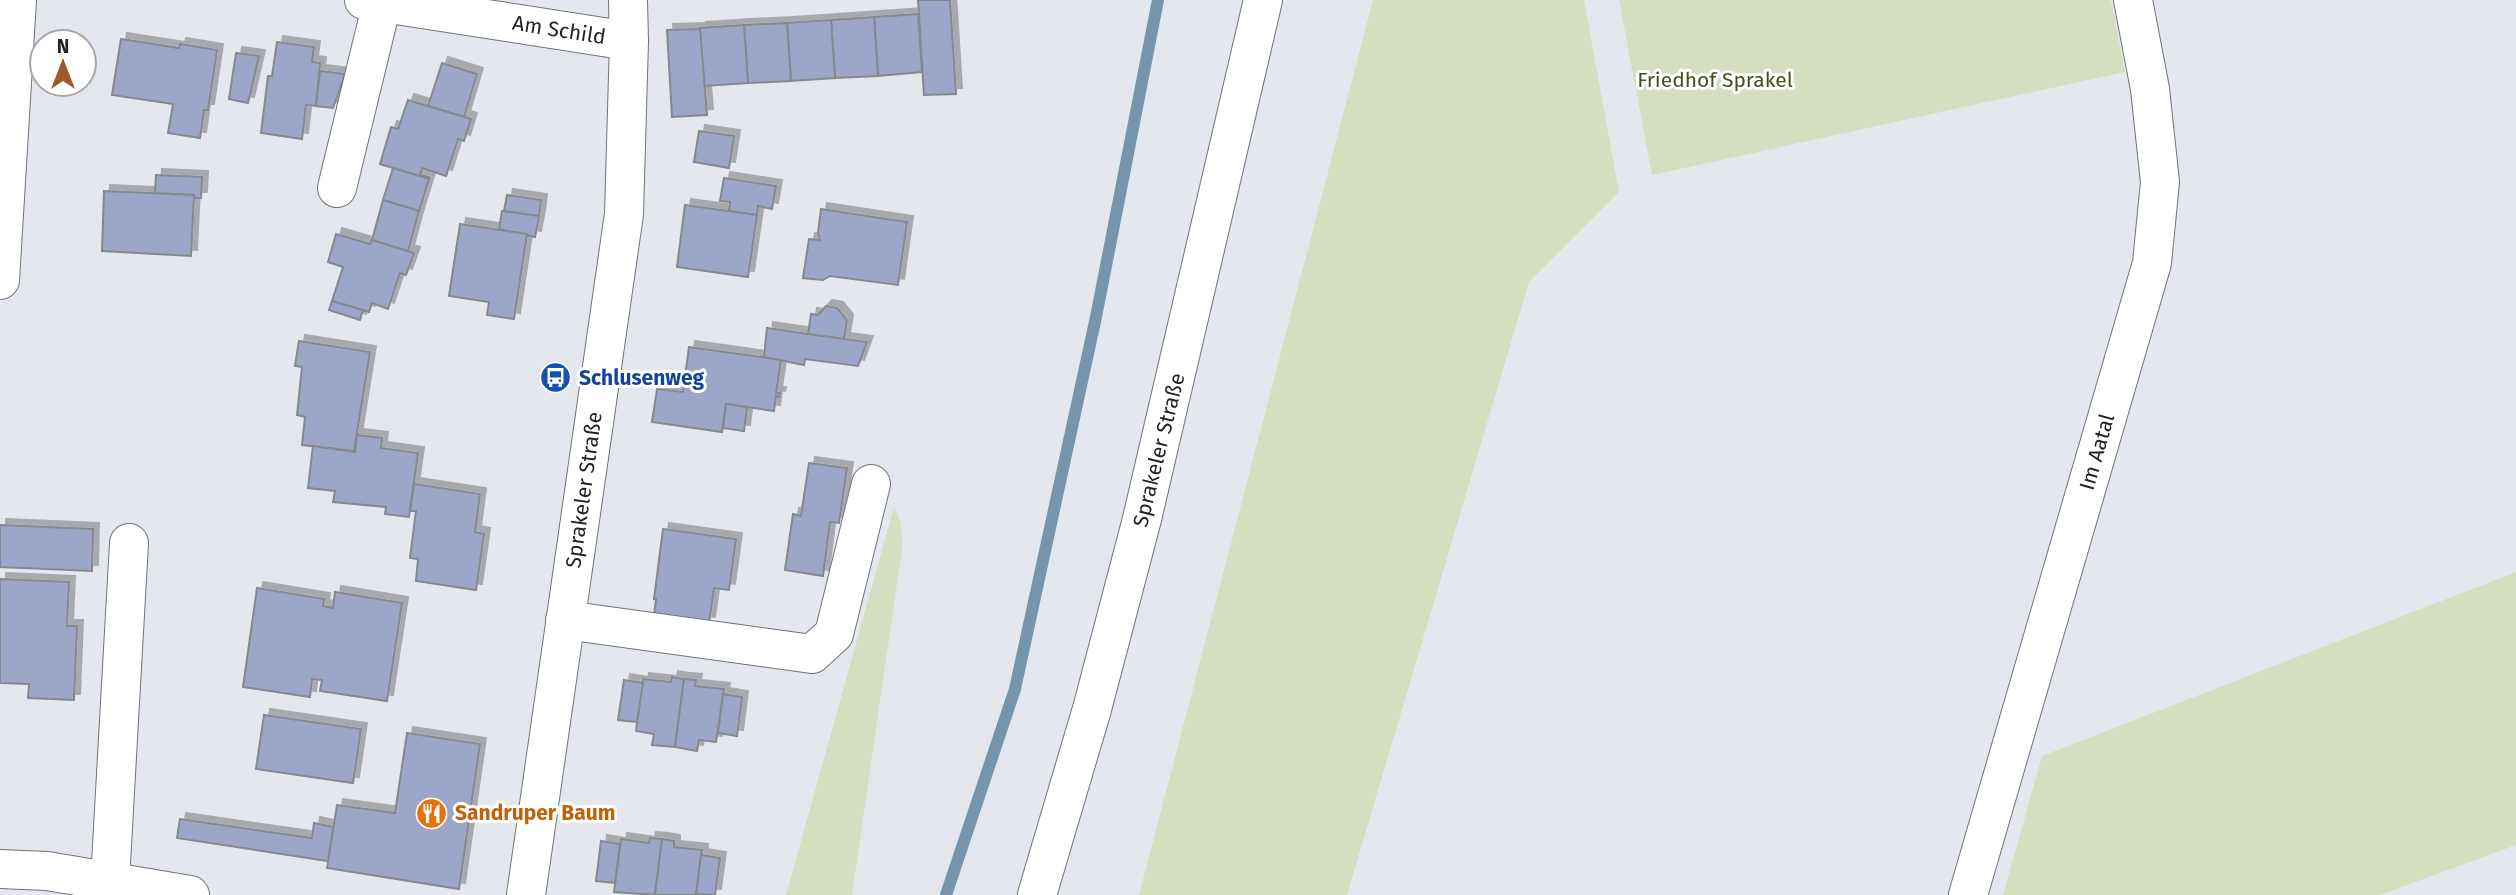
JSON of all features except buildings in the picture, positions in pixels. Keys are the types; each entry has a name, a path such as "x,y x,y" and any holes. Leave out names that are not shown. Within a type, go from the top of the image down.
{"street":[{"path":"0,280 17,0"},
{"name":"Sprakeler Straße","path":"526,895 624,214 628,0"},
{"name":"Sprakeler Straße","path":"1038,895 1142,519 1263,0"},
{"name":"Im Aatal","path":"1968,895 2152,263 2160,182 2150,89 2133,0"},
{"path":"337,187 373,1"},
{"name":"Am Schild","path":"373,1 629,41"},
{"path":"565,620 813,654 834,634 871,484"},
{"path":"110,881 129,543"},
{"path":"0,869 47,871 190,895"}],"green space":[{"path":"1373,0 1584,0 1619,192 1529,282 1347,895 1139,895"},
{"name":"Friedhof Sprakel","path":"1619,0 2111,0 2125,72 1652,175"},
{"path":"894,507 900,521 903,542 852,895 786,895"},
{"path":"2516,572 2516,845 2380,895 2003,895 2042,756"}],"waterway":[{"path":"946,895 1015,689 1096,317 1158,0"}],"place":[{"name":"Schlusenweg","path":"556,378"},
{"name":"Sandruper Baum","path":"432,813"}]}
